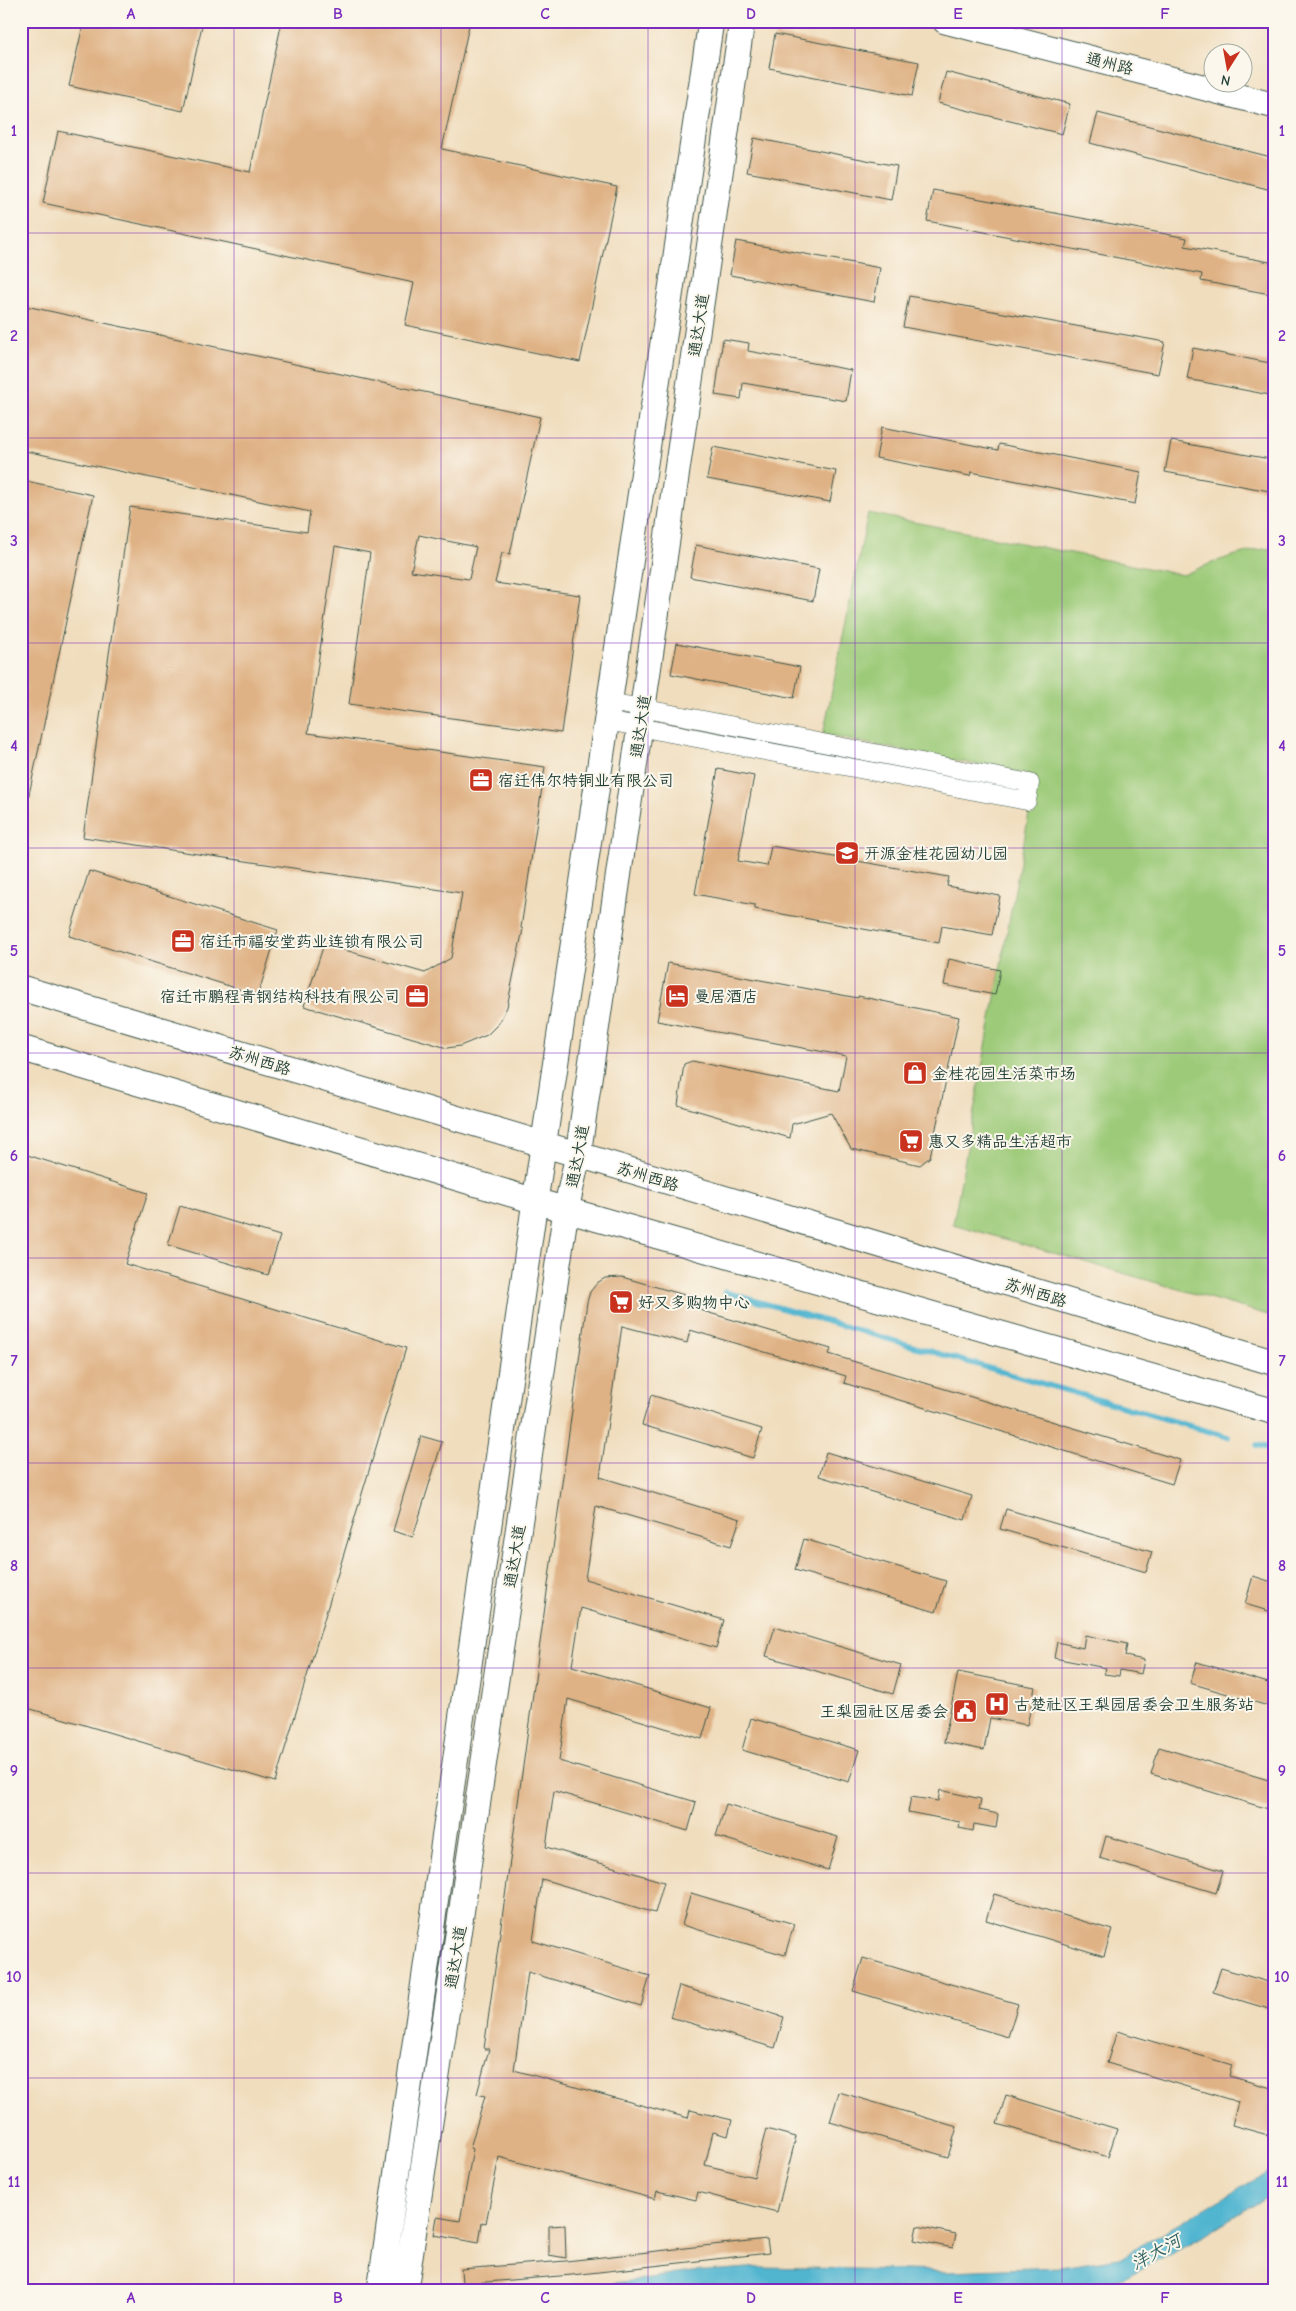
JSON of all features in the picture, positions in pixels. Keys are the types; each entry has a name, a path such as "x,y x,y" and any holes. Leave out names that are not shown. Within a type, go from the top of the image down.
{"main road":[{"name":"通达大道","path":"380,2290 535,1201 710,21"},
{"name":"通达大道","path":"405,2290 566,1210 578,1156 742,21"},
{"name":"通州路","path":"945,21 1275,106"},
{"name":"苏州西路","path":"21,988 1275,1363"},
{"path":"21,1048 566,1210 1275,1412"}],"street":[{"path":"608,712 819,742 1030,783 1027,802 816,761 641,718"},
{"path":"816,761 819,742"},
{"path":"875,772 879,754"}],"green space":[{"path":"868,513 1183,575 1239,554 1275,548 1275,1317 953,1224 1036,776 823,735"}],"water":[{"name":"洋大河","path":"1275,2168 1275,2191 1199,2238 1124,2278 1084,2289 566,2290 692,2272 762,2267 947,2271 1060,2267 1119,2258"}],"building":[{"path":"84,21 203,21 183,111 69,86"},
{"path":"282,21 470,21 442,149 617,187 580,362 405,325 414,283 43,203 58,131 250,172"},
{"path":"775,34 919,62 912,96 769,68"},
{"path":"946,72 1070,104 1062,134 938,103"},
{"path":"1098,113 1275,158 1275,191 1090,143"},
{"path":"754,138 897,166 891,200 747,172"},
{"path":"933,190 1187,238 1185,246 1275,263 1275,295 1201,281 1202,274 927,221"},
{"path":"736,241 880,268 874,302 730,275"},
{"path":"909,296 1165,342 1158,374 903,327"},
{"path":"21,305 540,417 510,554 502,553 495,583 580,595 561,733 349,704 370,553 335,546 308,733 545,767 521,928 523,929 507,1007 499,1023 487,1035 460,1046 447,1048 304,1006 324,944 425,973 451,958 462,893 83,837 130,507 307,532 310,512 21,450","holes":["419,535 476,547 469,579 411,571"]},
{"path":"723,339 749,343 748,351 851,370 846,401 743,383 741,399 715,395"},
{"path":"1193,348 1275,364 1275,396 1187,379"},
{"path":"882,427 998,450 999,444 1141,472 1135,504 971,472 970,476 876,458"},
{"path":"1171,441 1275,460 1275,492 1165,472"},
{"path":"713,447 836,471 830,502 707,479"},
{"path":"21,480 93,495 28,799 21,798"},
{"path":"696,545 819,569 813,601 690,577"},
{"path":"677,643 800,667 794,698 671,674"},
{"path":"718,769 754,776 738,861 767,866 771,846 949,877 947,886 1000,896 992,935 942,926 939,943 755,909 755,905 695,894"},
{"path":"89,871 278,930 258,995 69,936"},
{"path":"949,959 1000,970 995,995 944,985"},
{"path":"668,963 858,998 858,996 959,1017 930,1157 920,1165 851,1149 831,1113 792,1124 790,1138 678,1105 684,1064 692,1061 839,1091 846,1056 657,1021"},
{"path":"21,1153 148,1193 125,1264 406,1348 275,1782 21,1706"},
{"path":"180,1206 280,1236 268,1275 168,1245"},
{"path":"622,1277 698,1299 696,1309 831,1349 829,1354 1180,1460 1172,1484 844,1383 846,1376 690,1330 687,1343 622,1326 600,1477 740,1519 731,1546 596,1506 585,1579 724,1620 716,1648 581,1608 572,1666 711,1708 702,1739 568,1699 559,1761 696,1802 688,1831 554,1791 546,1847 664,1882 655,1913 542,1879 533,1941 650,1976 641,2006 528,1972 514,2070 688,2118 690,2110 732,2120 728,2136 713,2132 705,2165 754,2177 766,2129 796,2137 777,2212 698,2192 696,2200 657,2191 655,2199 499,2157 486,2223 482,2222 479,2243 434,2235 437,2217 460,2221 473,2149 470,2148 485,2096 477,2094 489,2049 484,2049 587,1302 590,1292 597,1283 605,1278"},
{"path":"651,1395 762,1429 753,1458 642,1425"},
{"path":"421,1436 442,1442 413,1537 393,1531"},
{"path":"826,1452 972,1496 965,1520 819,1476"},
{"path":"1006,1509 1152,1552 1146,1572 1000,1529"},
{"path":"804,1539 946,1581 936,1612 795,1570"},
{"path":"1253,1576 1275,1583 1275,1613 1245,1604"},
{"path":"775,1627 901,1665 893,1694 766,1656"},
{"path":"1085,1635 1127,1644 1125,1656 1144,1660 1141,1674 1120,1670 1119,1676 1104,1674 1106,1668 1054,1658 1057,1642 1083,1648"},
{"path":"1197,1662 1275,1685 1275,1708 1190,1683"},
{"path":"958,1672 1035,1687 1027,1725 990,1718 984,1750 944,1742"},
{"path":"751,1718 859,1750 849,1782 742,1750"},
{"path":"1159,1747 1275,1782 1275,1811 1151,1774"},
{"path":"940,1790 981,1799 979,1810 998,1814 996,1828 974,1824 973,1831 959,1828 960,1822 908,1812 911,1797 938,1801"},
{"path":"726,1804 838,1837 828,1870 716,1836"},
{"path":"1106,1836 1223,1871 1216,1893 1100,1858"},
{"path":"691,1893 794,1924 785,1955 682,1925"},
{"path":"994,1894 1112,1930 1104,1956 986,1920"},
{"path":"863,1958 1018,2004 1008,2037 853,1991"},
{"path":"1221,1968 1275,1984 1275,2011 1213,1992"},
{"path":"679,1986 784,2017 775,2048 670,2017"},
{"path":"1117,2031 1232,2065 1229,2076 1275,2089 1275,2137 1232,2125 1238,2102 1107,2063"},
{"path":"839,2092 957,2127 948,2157 830,2122"},
{"path":"1006,2095 1117,2129 1108,2157 997,2124"},
{"path":"565,2225 566,2258 549,2255 549,2226"},
{"path":"917,2226 956,2234 953,2248 914,2240"},
{"path":"767,2239 769,2253 572,2275 462,2284 461,2269 566,2261"}],"waterway":[{"path":"725,1292 1228,1437"},
{"path":"1257,1445 1275,1450"}],"place":[{"name":"宿迁伟尔特铜业有限公司","path":"481,780"},
{"name":"开源金桂花园幼儿园","path":"847,853"},
{"name":"宿迁市福安堂药业连锁有限公司","path":"183,941"},
{"name":"宿迁市鹏程青钢结构科技有限公司","path":"417,996"},
{"name":"曼居酒店","path":"677,996"},
{"name":"金桂花园生活菜市场","path":"915,1073"},
{"name":"惠又多精品生活超市","path":"911,1141"},
{"name":"好又多购物中心","path":"621,1302"},
{"name":"古楚社区王梨园居委会卫生服务站","path":"997,1704"},
{"name":"王梨园社区居委会","path":"965,1711"}]}
